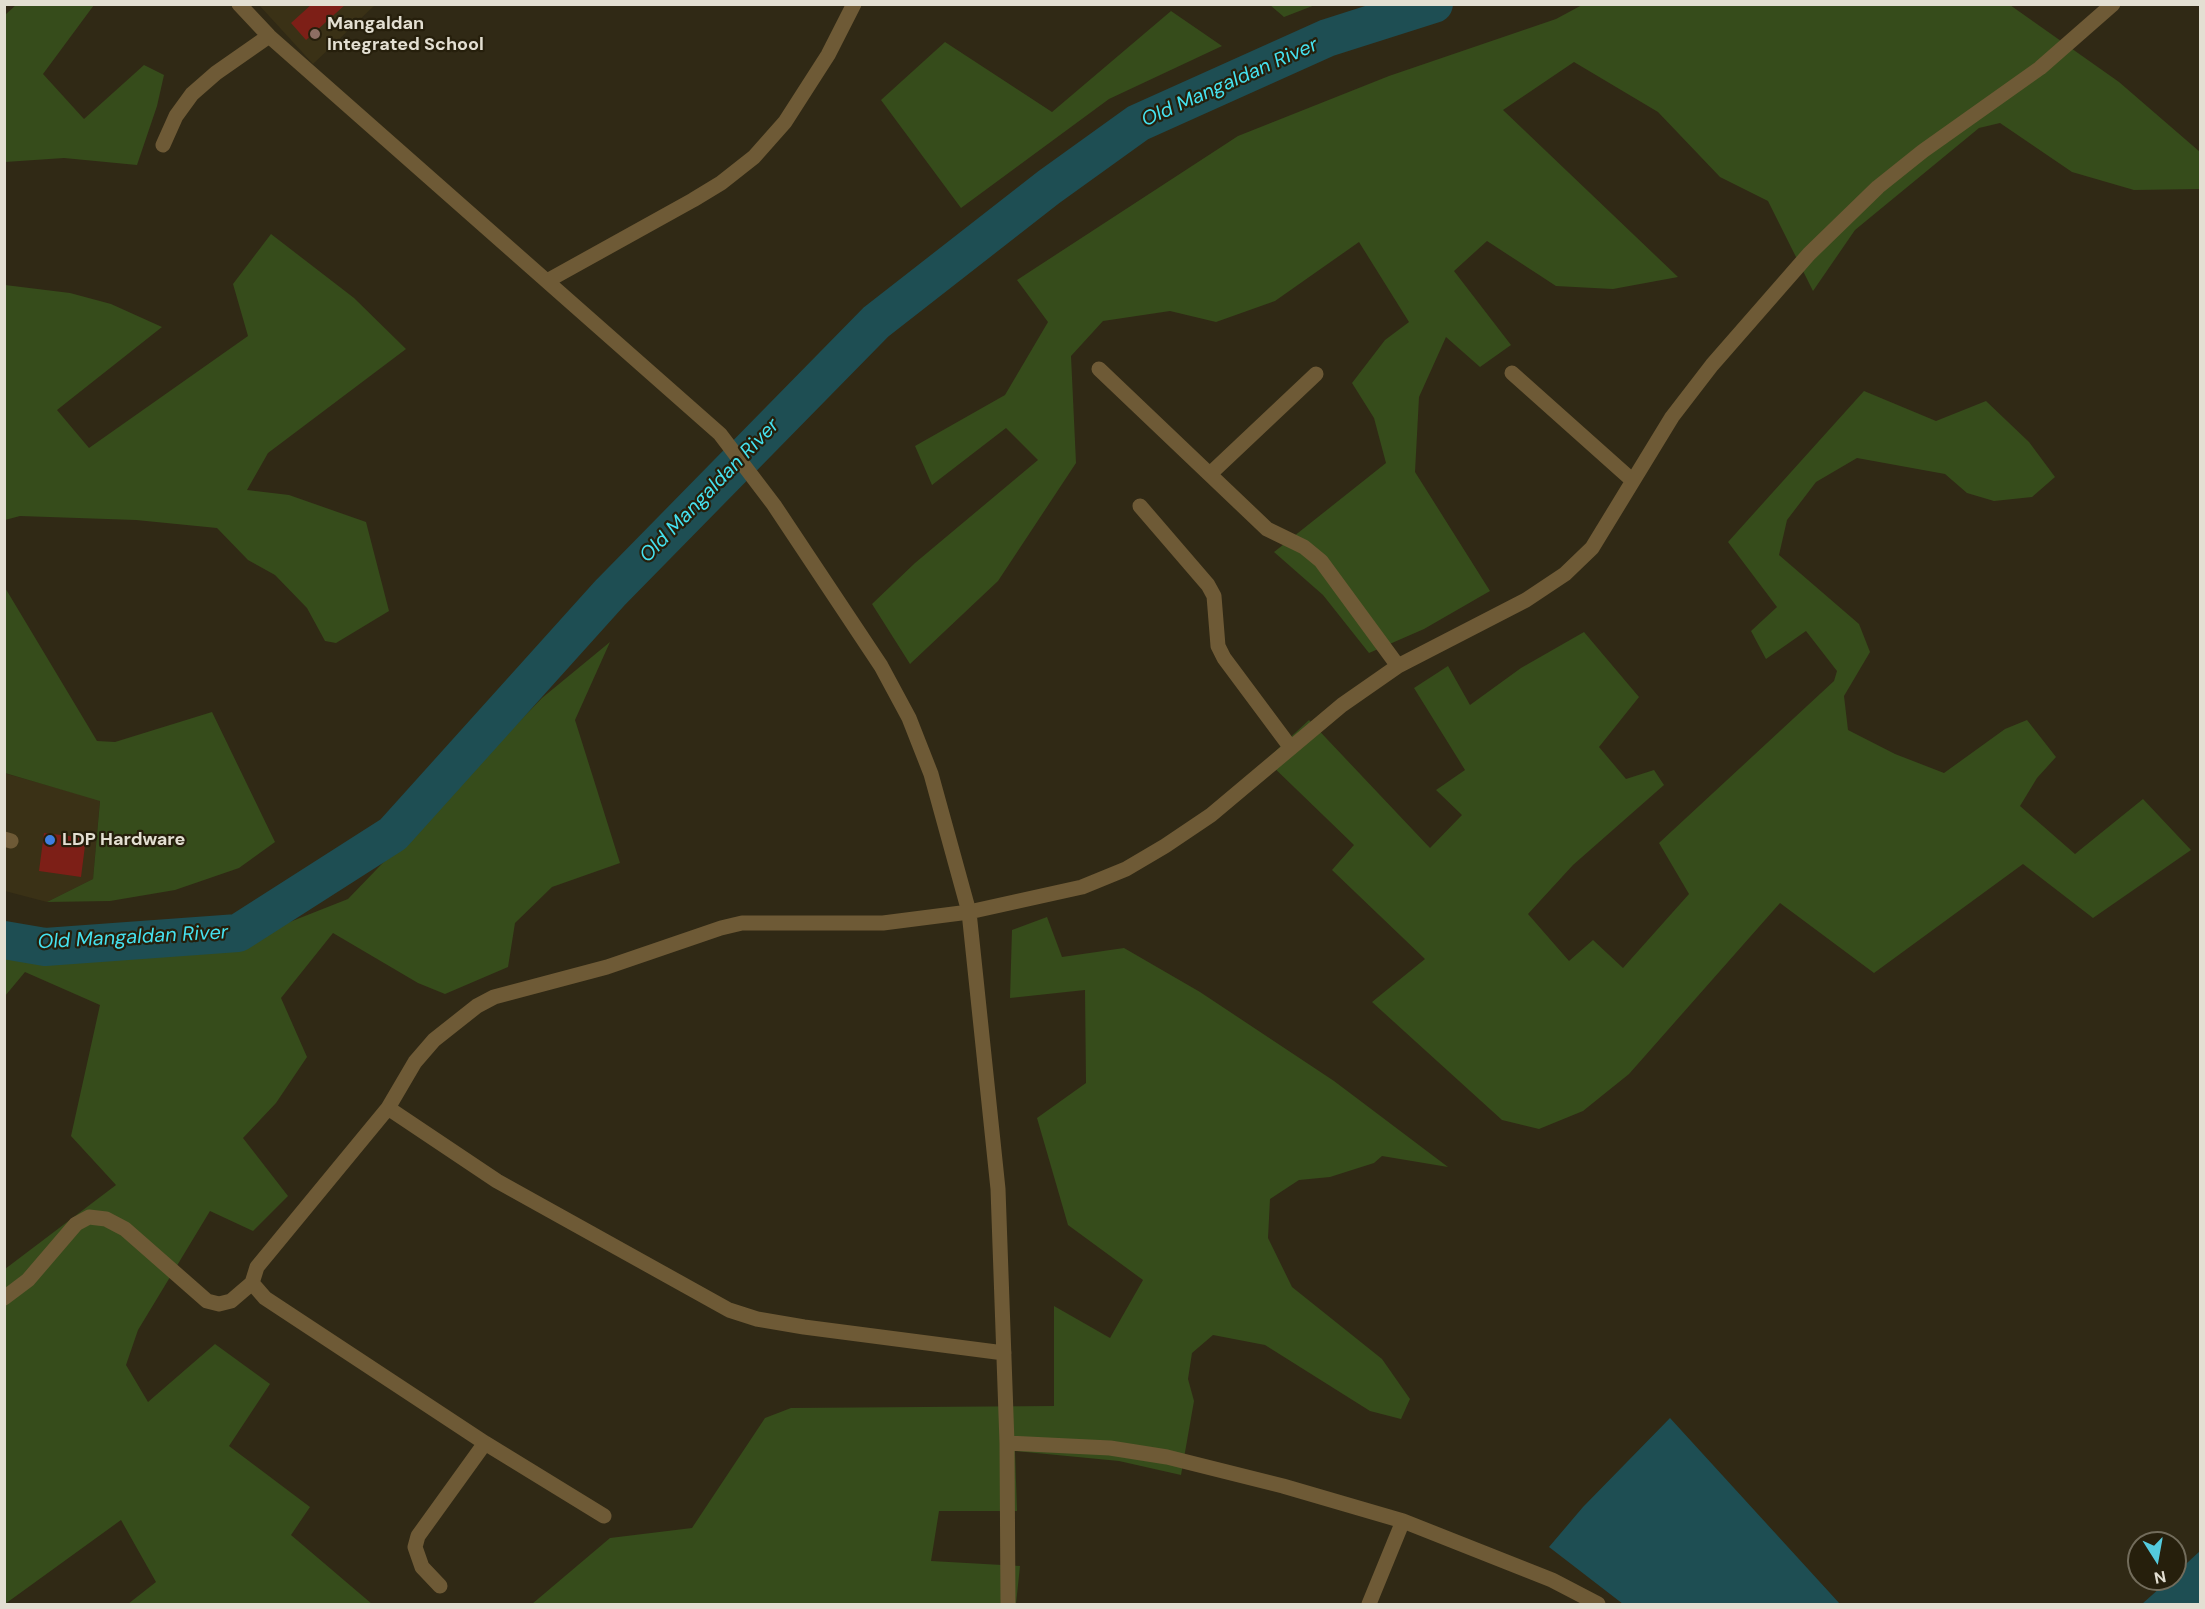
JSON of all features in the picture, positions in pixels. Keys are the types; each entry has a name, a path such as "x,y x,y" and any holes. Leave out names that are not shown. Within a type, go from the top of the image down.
{"street":[{"path":"239,4 269,36 720,434 774,505 881,666 909,718 931,774 969,912 998,1189 1007,1443 1008,1605"},
{"path":"547,281 693,200 721,183 754,157 785,122 828,55 854,4"},
{"path":"4,1298 28,1280 76,1224 89,1217 106,1219 125,1229 207,1301 219,1304 231,1301 252,1283 257,1267 388,1108 415,1062 434,1040 477,1006 494,997 608,967 721,928 742,923 852,924 969,912 1082,887 1126,869 1165,846 1211,815 1342,705 1398,666 1526,600 1565,574 1592,548 1679,409 1712,365 1809,254 1887,180 1923,151 2040,69 2113,4"},
{"path":"163,145 176,116 192,94 216,73 269,36"},
{"path":"1099,369 1267,529 1304,547 1321,561 1398,666"},
{"path":"1512,373 1633,481"},
{"path":"1210,474 1316,374"},
{"path":"1140,506 1208,585 1214,596 1218,646 1224,658 1292,748"},
{"path":"388,1108 497,1181 729,1310 804,1327 1004,1353"},
{"path":"252,1283 266,1298 485,1443 604,1516"},
{"path":"440,1586 422,1567 415,1547 418,1536 485,1443"},
{"path":"1007,1443 1110,1448 1167,1458 1282,1486 1403,1521 1552,1580 1599,1605"},
{"path":"1368,1605 1403,1521"}],"shaded area":[{"name":"Mangaldan Integrated School","path":"259,5 375,5 313,64"},
{"name":"LDP Hardware","path":"4,773 100,800 93,879 47,902 5,891"}],"green space":[{"path":"17,4 94,5 43,74 84,119 144,65 164,75 157,106 137,165 64,158 5,162 5,15"},
{"path":"1270,5 1315,5 1284,17"},
{"path":"1582,5 2010,5 2119,82 2200,152 2200,189 2134,190 2072,172 2000,123 1979,128 1855,230 1813,291 1768,201 1720,177 1658,112 1574,62 1503,110 1678,277 1613,289 1556,286 1487,241 1454,271 1511,345 1480,367 1446,337 1419,397 1415,472 1490,591 1424,629 1369,653 1323,595 1274,552 1386,463 1374,418 1352,383 1385,340 1409,322 1359,242 1275,301 1216,322 1170,311 1103,321 1071,356 1076,463 998,581 910,664 872,604 915,563 1038,460 1006,428 932,485 915,446 1005,395 1048,322 1017,280 1238,136 1389,76 1556,19"},
{"path":"1171,11 1222,46 1109,99 961,208 881,100 945,42 1052,112"},
{"path":"271,234 354,298 406,349 268,453 247,490 289,495 366,522 389,611 336,643 325,641 307,608 275,575 248,560 217,528 136,520 20,516 5,520 5,285 70,293 111,304 162,327 57,410 89,448 248,336 233,284"},
{"path":"1864,391 1936,421 1986,401 2029,442 2055,477 2032,497 1994,501 1967,493 1945,474 1857,458 1816,482 1787,520 1779,555 1859,624 1870,652 1844,696 1848,730 1895,754 1944,773 2005,729 2027,720 2056,757 2037,778 2020,806 2075,854 2143,799 2191,850 2093,918 2023,864 1874,973 1780,903 1629,1074 1583,1111 1539,1129 1502,1120 1372,1002 1425,959 1332,870 1354,845 1266,760 1309,720 1430,848 1462,815 1436,790 1465,770 1414,688 1448,666 1470,705 1521,668 1584,632 1639,697 1599,747 1626,779 1654,770 1664,785 1573,865 1528,914 1569,961 1593,940 1623,968 1689,894 1659,843 1834,681 1837,671 1806,631 1766,659 1751,631 1777,607 1728,542"},
{"path":"4,586 97,741 115,742 212,712 275,842 239,868 175,890 110,901 47,902 93,879 100,801 5,773"},
{"path":"610,642 575,720 620,863 552,887 515,923 508,967 445,994 418,983 333,933 281,998 307,1057 276,1103 243,1138 288,1196 253,1231 210,1211 138,1330 126,1365 148,1402 215,1344 270,1384 229,1446 310,1507 291,1535 372,1604 128,1604 156,1582 121,1520 5,1604 5,1269 116,1185 71,1136 100,1005 25,972 5,996 5,955 86,959 234,944 348,899 542,698"},
{"path":"1047,917 1062,957 1124,948 1200,992 1334,1081 1448,1167 1382,1156 1374,1163 1330,1177 1299,1180 1270,1199 1268,1238 1292,1287 1382,1359 1410,1399 1401,1419 1370,1411 1265,1345 1213,1335 1192,1353 1188,1379 1194,1401 1181,1475 1119,1461 1015,1451 1017,1511 939,1511 931,1561 1020,1566 1016,1604 532,1604 610,1538 692,1528 765,1418 791,1408 1054,1406 1054,1306 1110,1338 1143,1280 1068,1225 1037,1118 1086,1083 1085,990 1010,998 1012,930"}],"water":[{"path":"1670,1418 1840,1604 1623,1604 1549,1547 1583,1507"},
{"path":"2200,1551 2200,1604 2142,1604 2157,1591 2187,1591 2187,1563"}],"building":[{"path":"312,4 346,4 306,40 291,23"},
{"path":"44,833 86,838 81,877 39,871"}],"waterway":[{"name":"Old Mangaldan River","path":"4,940 45,947 238,933 393,834 610,593 876,322 1049,187 1138,123 1327,38 1434,4"}],"place":[{"name":"Mangaldan Integrated School","path":"315,34"},
{"name":"LDP Hardware","path":"50,840"}]}
